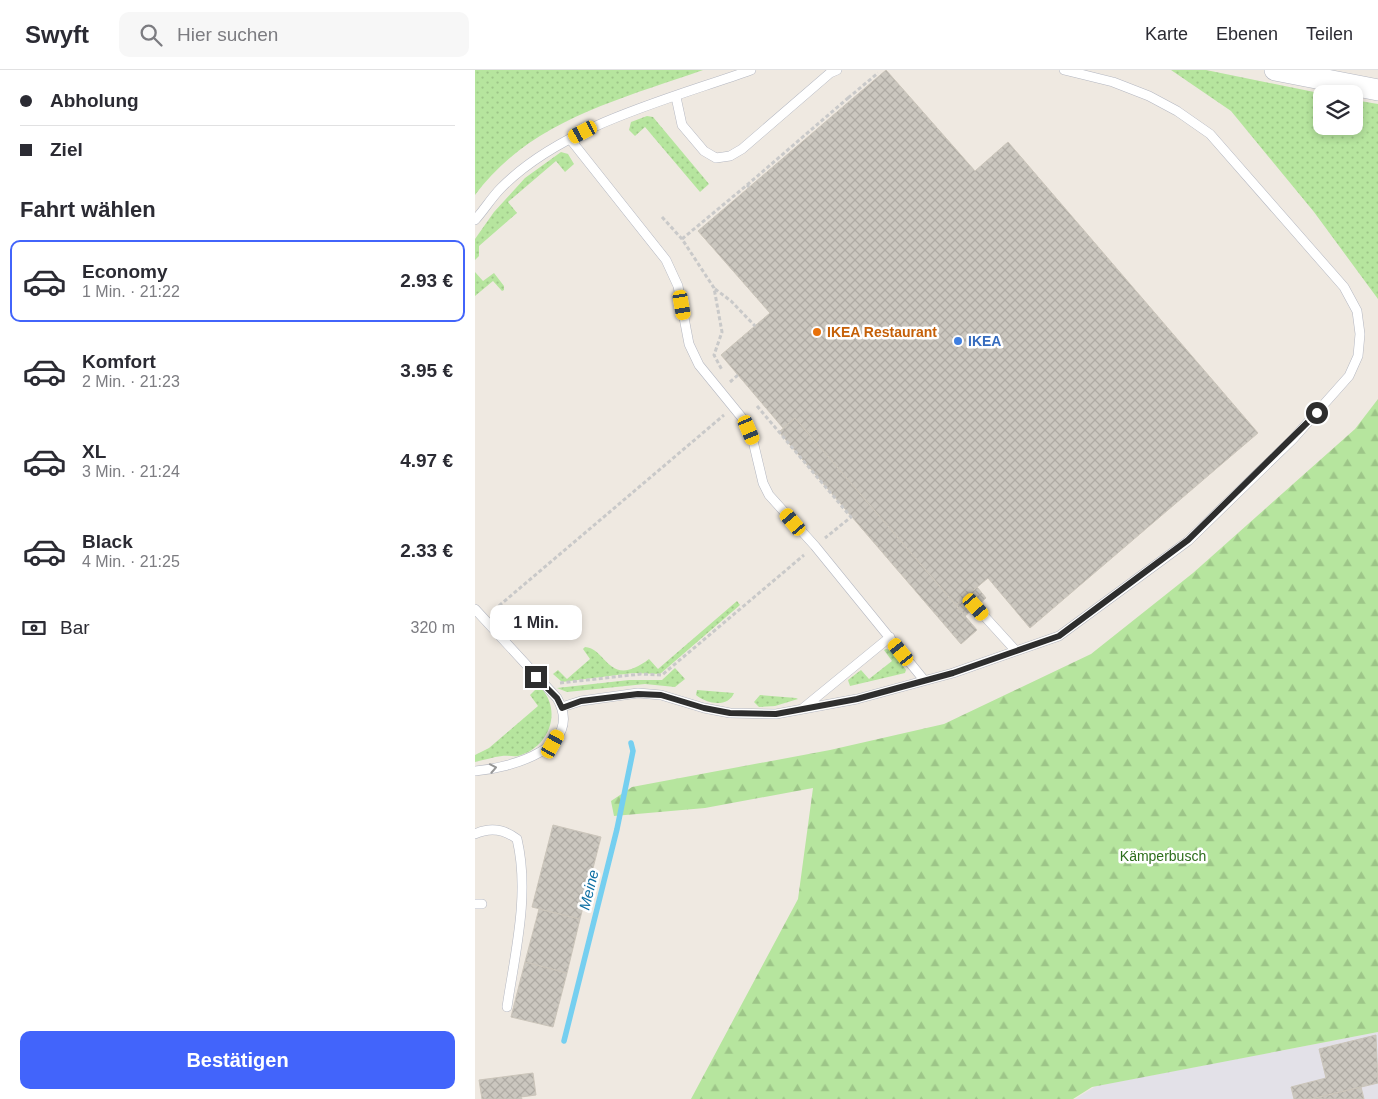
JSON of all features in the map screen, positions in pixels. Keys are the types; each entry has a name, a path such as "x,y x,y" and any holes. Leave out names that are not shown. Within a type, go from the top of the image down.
{"street":[{"path":"1275,70 1378,90"}],"lane":[{"path":"475,220 501,187 531,164 595,125 751,70"},
{"path":"676,97 682,125 705,151 716,158 730,156 741,149 823,79 837,70"},
{"path":"562,708 581,701 638,694 661,695 704,708 730,713 776,714 857,699 1016,652 1059,636 1188,540 1293,439 1349,376 1355,362 1360,334 1357,312 1344,287 1211,134 1177,111 1149,96 1113,82 1064,70"},
{"path":"570,139 666,260 678,286 689,344 699,365 743,419 751,436 763,483 769,495 815,546 925,680"},
{"path":"976,607 1016,652"},
{"path":"475,608 536,677 549,689 562,708 561,729 553,744 543,752 511,764 475,771"},
{"path":"800,710 890,637"},
{"path":"475,834 494,830 507,831 517,839 521,854 522,908 507,1007"}],"path":[{"path":"682,239 748,186 879,73"},
{"path":"662,217 682,239 714,288 731,301 755,326"},
{"path":"714,288 722,332 714,355 729,383 738,375"},
{"path":"549,689 556,684 641,674 662,675 851,517 755,408 762,402"},
{"path":"484,618 733,408"}],"shaded area":[{"path":"1378,1032 1378,1099 1075,1099 1096,1086"}],"green space":[{"path":"475,70 703,70 609,103 549,131 522,148 497,170 475,195"},
{"path":"1171,70 1206,70 1313,92 1313,135 1363,135 1363,102 1378,104 1378,299 1314,212 1231,111"},
{"path":"647,116 653,117 709,184 700,192 645,127 635,136 629,130 631,122"},
{"path":"561,152 568,154 574,164 565,172 556,161 508,202 517,213 479,246 479,256 475,260 475,239 494,212 525,178"},
{"path":"475,272 483,281 494,273 504,286 504,290 502,291 493,281 475,296"},
{"name":"Kämperbusch","path":"1378,399 1378,1032 1092,1087 1073,1099 691,1099 798,899 813,788 705,808 614,816 611,801 632,787 830,750 944,724 1091,654 1193,573 1355,429"},
{"path":"737,601 740,605 660,674 633,673 562,682 553,674 558,670 567,679 590,659 583,649 585,647 592,649 617,669 625,670 635,667 649,659 658,669"},
{"path":"884,650 891,650 906,670 905,673 850,686 848,680 861,670 869,679 892,661"},
{"path":"675,668 685,679 675,687 645,684 567,692 557,688 629,680 662,680"},
{"path":"537,688 542,689 548,698 551,708 549,728 538,745 529,752 518,756 499,756 475,762 475,755 489,748 538,706 530,695"},
{"path":"697,690 734,693 727,701 717,703 706,701 696,695"},
{"path":"760,695 798,699 775,706 759,707 754,702"}],"building":[{"name":"IKEA","path":"886,70 975,171 1008,142 1258,433 1030,628 988,578 956,605 795,418 783,428 721,355 770,313 698,231"},
{"path":"795,418 977,630 961,644 779,432"},
{"path":"977,587 986,598 965,616 956,605"},
{"path":"553,825 601,837 580,919 532,907"},
{"path":"539,909 580,919 567,973 525,962"},
{"path":"525,962 567,973 553,1027 511,1017"},
{"path":"1376,1035 1378,1083 1311,1099 1294,1099 1291,1087 1326,1078 1319,1049"},
{"path":"533,1073 536,1095 521,1097 522,1099 482,1099 479,1080"},
{"path":"1361,1087 1364,1099 1312,1099"}],"waterway":[{"name":"Meine","path":"564,1041 617,829 633,751 631,743"}],"place":[{"name":"IKEA Restaurant","path":"817,332"},
{"name":"IKEA","path":"958,341"}],"route":[{"path":"536,677 557,698 562,708 581,701 638,694 661,695 704,708 730,713 776,714 857,699 953,673 1059,636 1188,540 1293,439 1317,413"}]}
